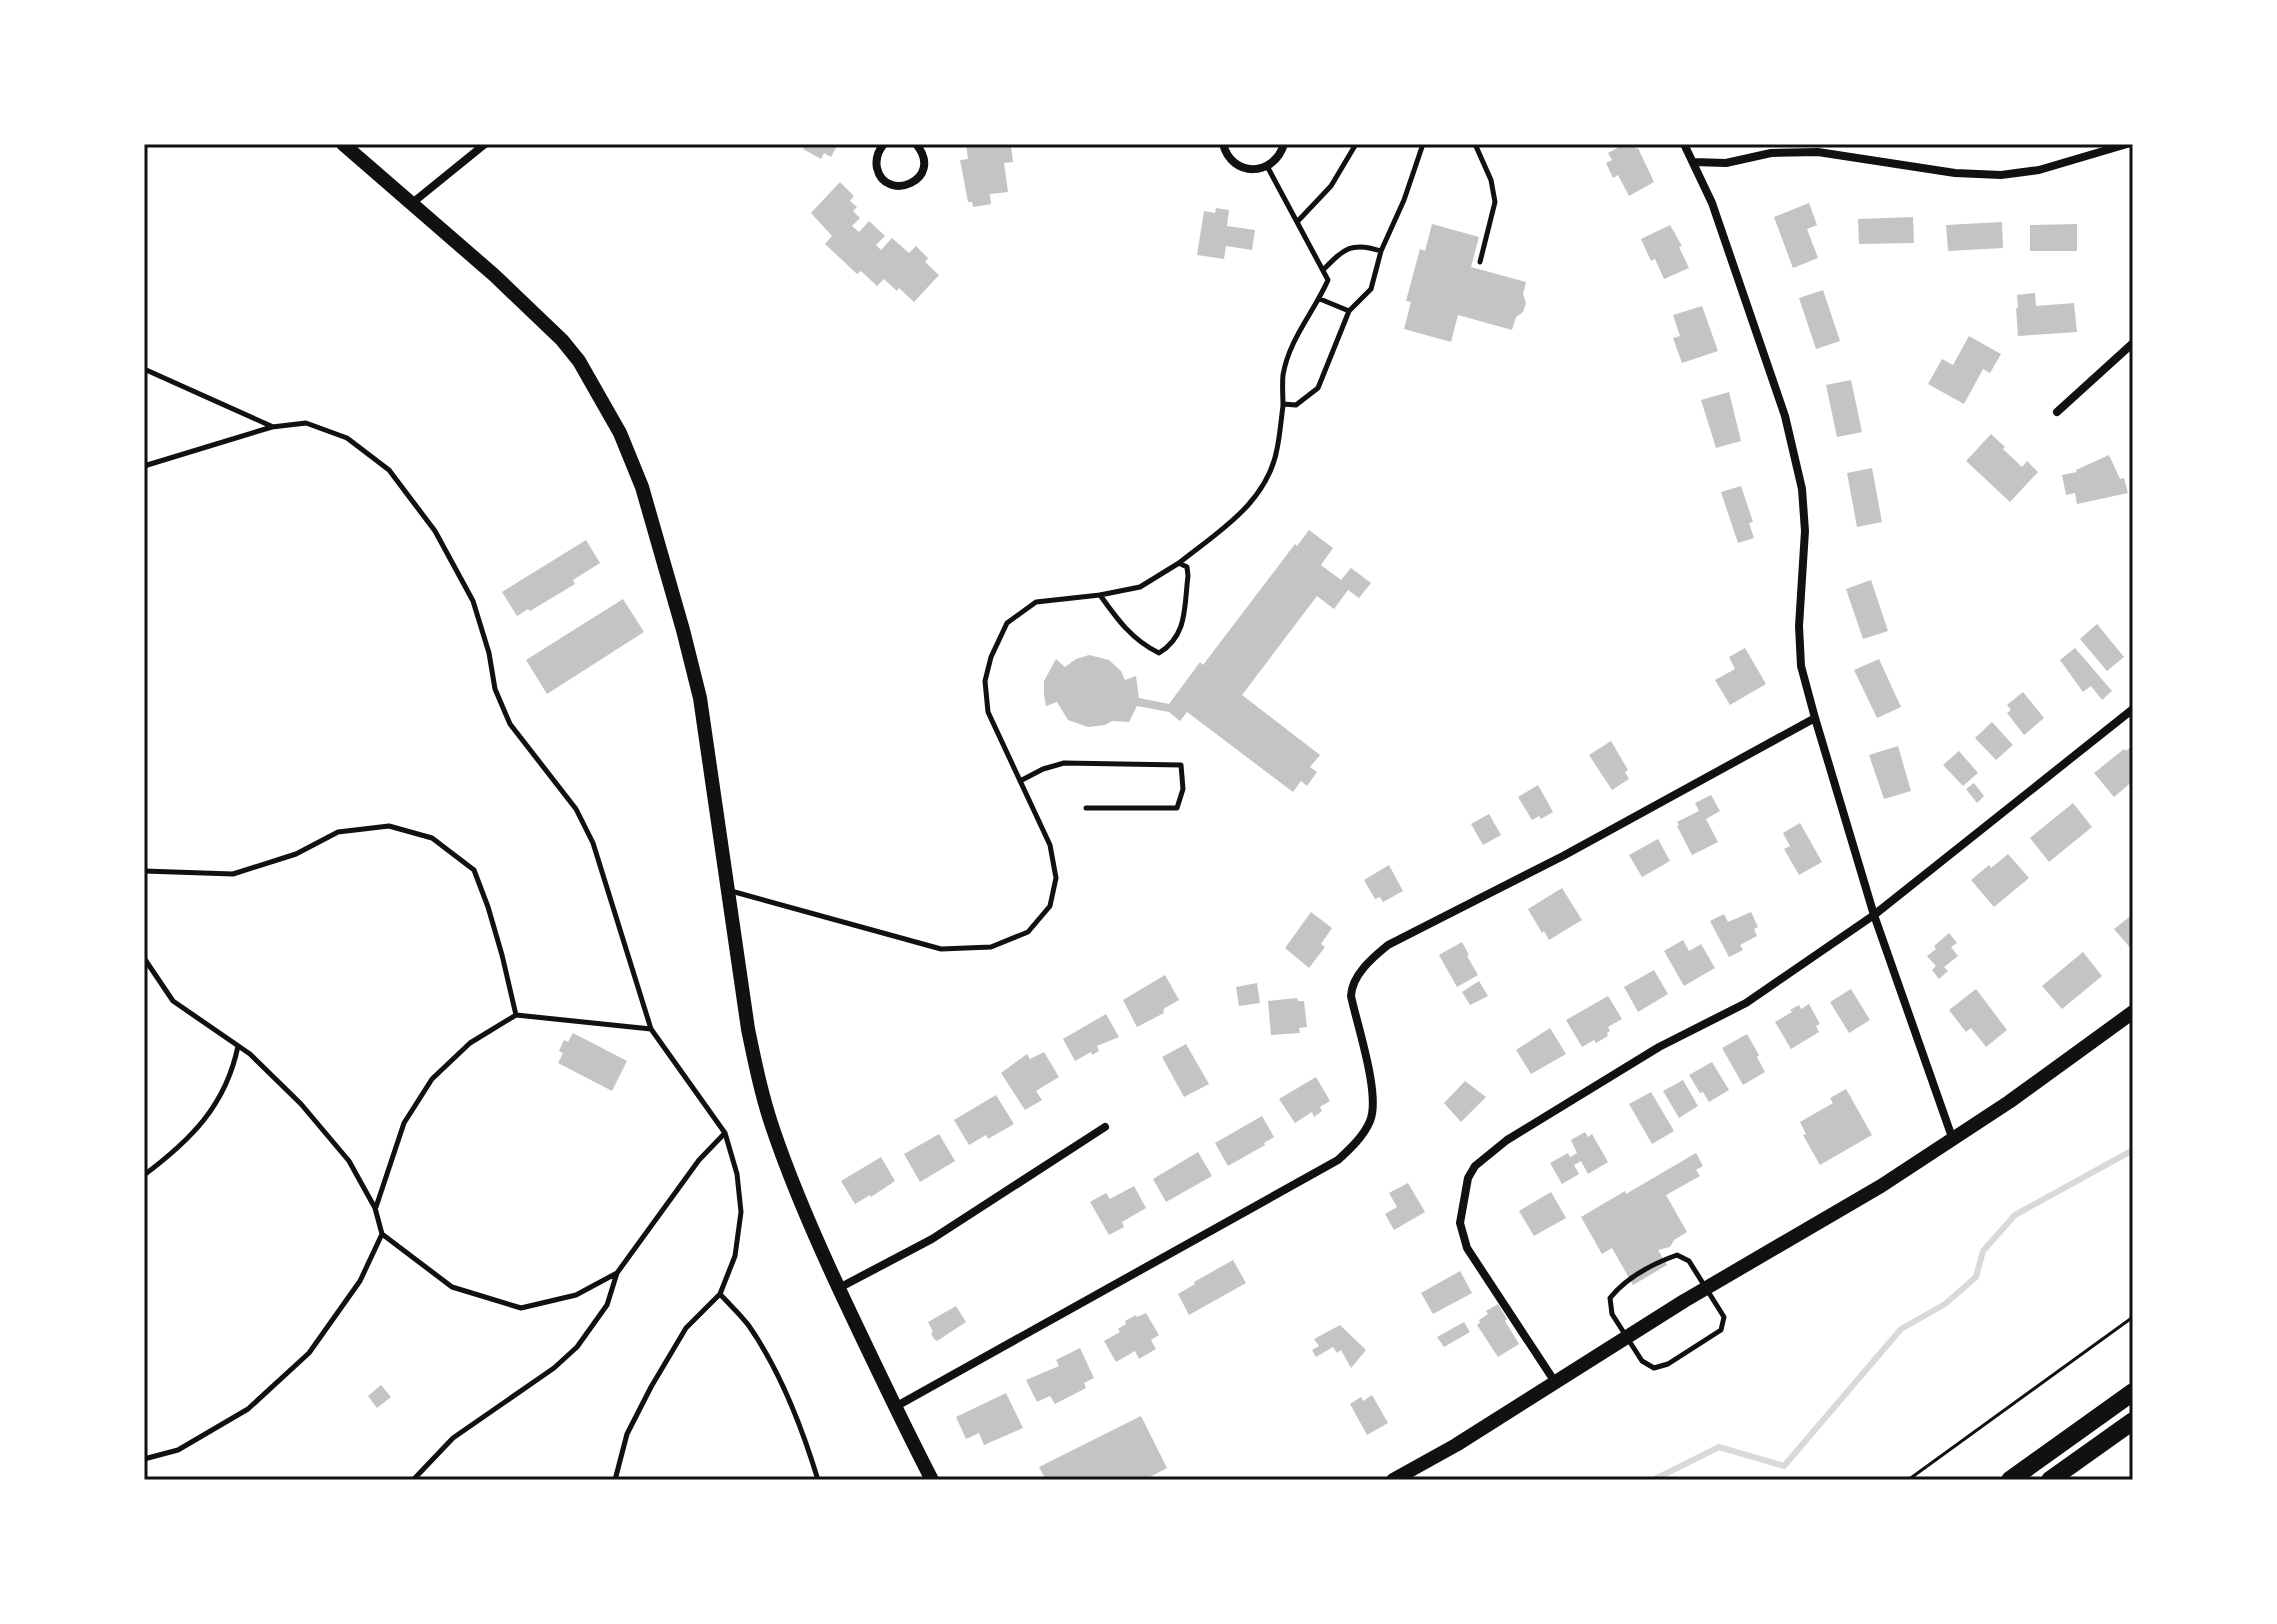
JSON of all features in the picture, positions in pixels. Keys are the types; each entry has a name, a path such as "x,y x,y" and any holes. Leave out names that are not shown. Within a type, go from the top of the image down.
{"highway":[{"path":"2010,1480 2133,1392"},
{"path":"2050,1480 2133,1421"}],"main road":[{"path":"343,144 531,308 562,340 579,361 620,433 642,487 700,698 748,1029 758,1077 803,1205 895,1408 932,1480"},
{"path":"1393,1480 1456,1445 1705,1288 1953,1141 2133,1012"}],"street":[{"path":"411,204 485,144"},
{"path":"884,144 878,151 876,167 884,180 898,186 914,182 923,169 925,160 916,144"},
{"path":"1223,144 1229,158 1237,165 1257,169 1276,160 1284,144"},
{"path":"1684,144 1712,203 1780,402 1799,474 1805,531 1799,626 1801,666 1874,915 1953,1141"},
{"path":"1693,162 1726,163 1771,153 1818,152 1955,173 2001,175 2039,170 2127,144"},
{"path":"2057,412 2133,343"},
{"path":"1555,1382 1467,1248 1460,1223 1468,1178 1475,1166 1507,1140 1659,1047 1746,1003 1874,915 2133,709"},
{"path":"895,1408 1338,1160 1353,1147 1371,1120 1374,1094 1351,996 1351,984 1373,957 1388,945 1563,856 1815,718"},
{"path":"839,1288 932,1239 1105,1127"}],"lane":[{"path":"1297,222 1331,186 1356,144"},
{"path":"1283,404 1296,405 1318,388 1349,311 1371,289 1381,251 1404,200 1423,144"},
{"path":"1475,144 1491,180 1495,202 1480,262"},
{"path":"727,890 941,949 991,947 1028,932 1050,906 1056,878 1050,845 988,712 985,681 991,657 1007,623 1036,602 1140,587 1179,563 1249,507 1268,478 1277,452 1283,374 1296,336 1320,299 1328,280 1267,166"},
{"path":"1323,270 1339,254 1352,247 1366,246 1381,251"},
{"path":"1320,299 1349,311"},
{"path":"144,369 272,427"},
{"path":"144,466 272,427 306,423 347,438 389,470 435,531 473,601 489,653 495,689 510,724 576,809 593,843 651,1029 725,1133 737,1174 741,1212 735,1256 720,1294 686,1328 651,1387 627,1434 615,1480"},
{"path":"1100,595 1126,630 1159,653 1171,645 1180,633 1188,576 1187,567 1179,563"},
{"path":"1020,781 1064,763 1181,765 1183,789 1177,808 1086,808"},
{"path":"144,871 233,874 296,854 338,832 389,826 432,838 474,870 488,907 516,1015"},
{"path":"144,958 173,1001 250,1054 301,1104 349,1161 375,1208 382,1234 452,1287 521,1308 576,1295 617,1273"},
{"path":"375,1208 404,1123 432,1079 470,1043 516,1015 651,1029"},
{"path":"144,1175 177,1151 214,1108 234,1063 238,1046"},
{"path":"413,1480 453,1438 554,1368 577,1347 607,1305 617,1273 699,1160 725,1133"},
{"path":"144,1459 178,1450 248,1409 309,1353 360,1281 382,1234"},
{"path":"1677,1255 1689,1261 1705,1288 1724,1317 1721,1330 1668,1364 1654,1368 1642,1361 1612,1314 1610,1298 1620,1286 1677,1255"},
{"path":"720,1294 748,1324 773,1368 805,1437 818,1480"}],"path":[{"path":"1908,1480 2133,1317"}],"building":[{"path":"806,144 838,144 831,157 824,153 821,159 803,149"},
{"path":"966,144 1011,145 1013,162 1004,163 1008,192 990,194 991,204 973,207 972,202 968,202 960,160 968,159"},
{"path":"1624,144 1634,144 1638,148 1654,182 1629,196 1618,175 1613,178 1606,163 1612,160 1608,153"},
{"path":"840,182 854,196 850,201 857,207 853,211 860,218 852,226 859,232 869,221 885,236 876,245 881,250 892,238 909,253 916,246 928,258 925,262 939,275 914,302 884,279 877,286 861,271 857,274 825,244 832,236 811,213"},
{"path":"1809,203 1817,225 1807,229 1818,258 1793,268 1774,217"},
{"path":"1216,208 1229,210 1227,226 1255,230 1252,250 1226,246 1224,259 1197,255 1204,211 1215,213"},
{"path":"1913,217 1914,243 1859,244 1858,219"},
{"path":"2002,222 2003,248 1948,251 1946,225"},
{"path":"1432,224 1479,237 1471,267 1526,282 1523,294 1526,303 1523,312 1516,317 1512,330 1458,315 1451,342 1404,329 1411,302 1406,301 1420,249 1425,251"},
{"path":"2077,224 2077,251 2030,251 2030,225"},
{"path":"1670,225 1682,246 1679,247 1689,268 1664,279 1641,239"},
{"path":"1823,290 1840,341 1816,349 1799,298"},
{"path":"2035,293 2036,306 2074,303 2077,332 2018,336 2017,295"},
{"path":"1702,306 1718,351 1682,363 1673,338 1680,336 1673,315"},
{"path":"1969,336 2001,354 1990,373 1983,369 1964,404 1928,384 1942,359 1953,365"},
{"path":"1851,380 1862,432 1837,437 1826,385"},
{"path":"1729,392 1741,441 1716,448 1701,400"},
{"path":"1991,434 2022,467 2027,461 2038,472 2010,502 1966,461"},
{"path":"2109,455 2120,479 2124,478 2128,493 2077,504 2075,493 2066,495 2062,475 2077,472"},
{"path":"1872,468 1882,522 1857,527 1847,473"},
{"path":"1741,486 1753,522 1749,523 1754,538 1738,543 1721,492"},
{"path":"1309,530 1333,548 1321,565 1341,580 1351,568 1371,583 1359,598 1348,590 1334,609 1317,596 1242,695 1320,755 1310,767 1317,772 1307,786 1301,781 1293,792 1187,712 1180,721 1169,712 1137,706 1129,722 1112,721 1088,727 1068,720 1057,702 1046,706 1044,681 1056,659 1065,667 1089,655 1109,660 1121,671 1125,680 1136,676 1139,698 1169,704"},
{"path":"586,540 600,563 573,580 575,584 517,616 502,592"},
{"path":"1871,580 1888,631 1863,639 1846,589"},
{"path":"623,599 644,632 547,694 526,660"},
{"path":"2097,624 2124,657 2107,671 2080,639"},
{"path":"1745,648 1766,684 1730,705 1715,680 1735,669 1729,657"},
{"path":"2075,648 2112,691 2102,700 2091,686 2083,692 2060,660"},
{"path":"1879,659 1901,707 1877,718 1854,670"},
{"path":"2023,692 2044,718 2024,735 2007,713 2011,710 2007,705"},
{"path":"1992,722 2013,745 1996,760 1975,738"},
{"path":"1611,741 1628,770 1625,772 1629,779 1612,790 1589,755"},
{"path":"2133,745 2133,781 2114,797 2094,773"},
{"path":"1898,746 1911,791 1884,799 1869,755"},
{"path":"1959,751 1978,773 1963,786 1943,765"},
{"path":"1974,783 1984,796 1977,803 1966,789"},
{"path":"1538,785 1553,812 1532,820 1518,797"},
{"path":"1711,795 1720,811 1706,819 1718,842 1692,855 1677,822 1699,811 1695,803"},
{"path":"2073,803 2092,827 2049,862 2030,838"},
{"path":"1489,814 1501,835 1483,845 1471,824"},
{"path":"1800,823 1822,862 1799,875 1784,849 1790,846 1783,833"},
{"path":"1658,839 1670,861 1642,877 1629,855"},
{"path":"2008,854 2029,878 1994,907 1971,880"},
{"path":"1389,865 1403,891 1383,902 1380,897 1375,899 1364,880"},
{"path":"1562,888 1582,920 1549,940 1528,909"},
{"path":"1311,912 1332,928 1321,944 1325,947 1309,968 1285,948"},
{"path":"1751,912 1758,927 1754,929 1757,936 1740,945 1743,950 1729,957 1710,921 1724,914 1728,922"},
{"path":"2133,914 2133,951 2114,929"},
{"path":"1949,933 1957,943 1951,947 1958,956 1944,967 1948,971 1939,979 1932,970 1936,966 1927,956"},
{"path":"1683,940 1689,951 1701,944 1715,968 1684,986 1664,951"},
{"path":"1462,942 1478,975 1457,987 1439,955"},
{"path":"2083,952 2102,976 2062,1009 2042,986"},
{"path":"1654,970 1668,994 1638,1012 1624,987"},
{"path":"1165,975 1179,1000 1165,1008 1164,1013 1137,1027 1123,1000"},
{"path":"1479,981 1488,996 1470,1005 1462,992"},
{"path":"1257,983 1260,1003 1239,1006 1236,987"},
{"path":"1851,989 1870,1020 1849,1033 1830,1002"},
{"path":"1976,989 2007,1030 1986,1047 1971,1028 1966,1032 1949,1010"},
{"path":"1608,996 1622,1019 1608,1027 1608,1036 1582,1047 1566,1020"},
{"path":"1297,998 1304,1001 1307,1027 1299,1028 1300,1033 1271,1035 1268,1001"},
{"path":"1809,1004 1820,1024 1816,1026 1819,1032 1791,1049 1775,1022 1799,1005 1801,1009"},
{"path":"1106,1014 1119,1037 1097,1046 1099,1051 1092,1055 1091,1052 1075,1061 1063,1039"},
{"path":"1550,1028 1566,1054 1531,1074 1516,1050"},
{"path":"573,1033 627,1061 612,1091 558,1063 564,1040 568,1042"},
{"path":"1747,1034 1765,1072 1743,1085 1722,1048"},
{"path":"1186,1044 1209,1084 1184,1097 1162,1057"},
{"path":"1044,1052 1059,1077 1036,1091 1042,1100 1025,1110 1001,1073 1027,1054 1030,1059"},
{"path":"1712,1062 1729,1090 1709,1102 1689,1075"},
{"path":"1316,1077 1330,1101 1320,1107 1322,1111 1314,1117 1312,1112 1295,1123 1279,1099"},
{"path":"1683,1080 1698,1106 1679,1118 1663,1091"},
{"path":"1465,1081 1486,1097 1461,1122 1444,1103"},
{"path":"1846,1089 1872,1135 1820,1165 1803,1135 1806,1134 1800,1122 1833,1103 1830,1098"},
{"path":"1651,1092 1674,1131 1652,1144 1629,1104"},
{"path":"996,1095 1014,1124 988,1139 986,1135 969,1145 954,1120"},
{"path":"1262,1116 1274,1137 1228,1166 1215,1143"},
{"path":"1585,1132 1588,1137 1592,1134 1608,1162 1588,1174 1581,1161 1574,1165 1579,1174 1562,1184 1550,1163 1568,1153 1570,1157 1577,1153 1571,1140"},
{"path":"939,1134 955,1161 920,1182 904,1154"},
{"path":"1198,1152 1212,1176 1166,1202 1153,1179"},
{"path":"1696,1153 1703,1166 1696,1170 1700,1176 1666,1195 1687,1232 1674,1240 1670,1247 1658,1250 1667,1265 1633,1285 1612,1248 1602,1254 1581,1217"},
{"path":"881,1157 895,1181 855,1204 841,1181"},
{"path":"1408,1183 1425,1212 1394,1230 1385,1214 1397,1207 1389,1193"},
{"path":"1134,1186 1146,1208 1122,1222 1124,1227 1109,1235 1090,1202 1106,1193 1110,1199"},
{"path":"1551,1192 1566,1218 1534,1236 1519,1211"},
{"path":"1233,1260 1246,1283 1189,1315 1178,1294"},
{"path":"1460,1271 1472,1293 1433,1314 1421,1293"},
{"path":"1498,1304 1519,1344 1498,1357 1477,1325 1488,1314 1486,1311"},
{"path":"956,1306 966,1322 937,1341 928,1322"},
{"path":"1146,1313 1159,1335 1151,1340 1156,1349 1139,1359 1135,1351 1116,1362 1104,1341 1120,1332 1118,1329 1126,1324 1125,1321"},
{"path":"1464,1322 1470,1332 1444,1347 1437,1337"},
{"path":"1340,1325 1366,1350 1351,1368 1341,1350 1337,1353 1333,1347 1316,1357 1312,1350 1319,1346 1314,1339"},
{"path":"1080,1348 1094,1378 1084,1383 1086,1388 1055,1404 1050,1396 1037,1402 1026,1380 1059,1366 1056,1360"},
{"path":"381,1385 391,1397 377,1408 368,1396"},
{"path":"1006,1393 1023,1428 984,1445 979,1433 966,1439 956,1417"},
{"path":"1372,1395 1388,1423 1367,1435 1350,1404"},
{"path":"1141,1416 1167,1468 1144,1480 1046,1480 1039,1467"}],"waterway":[{"path":"1653,1480 1719,1447 1784,1466 1901,1329 1945,1304 1976,1277 1983,1251 2015,1215 2133,1150"}]}
